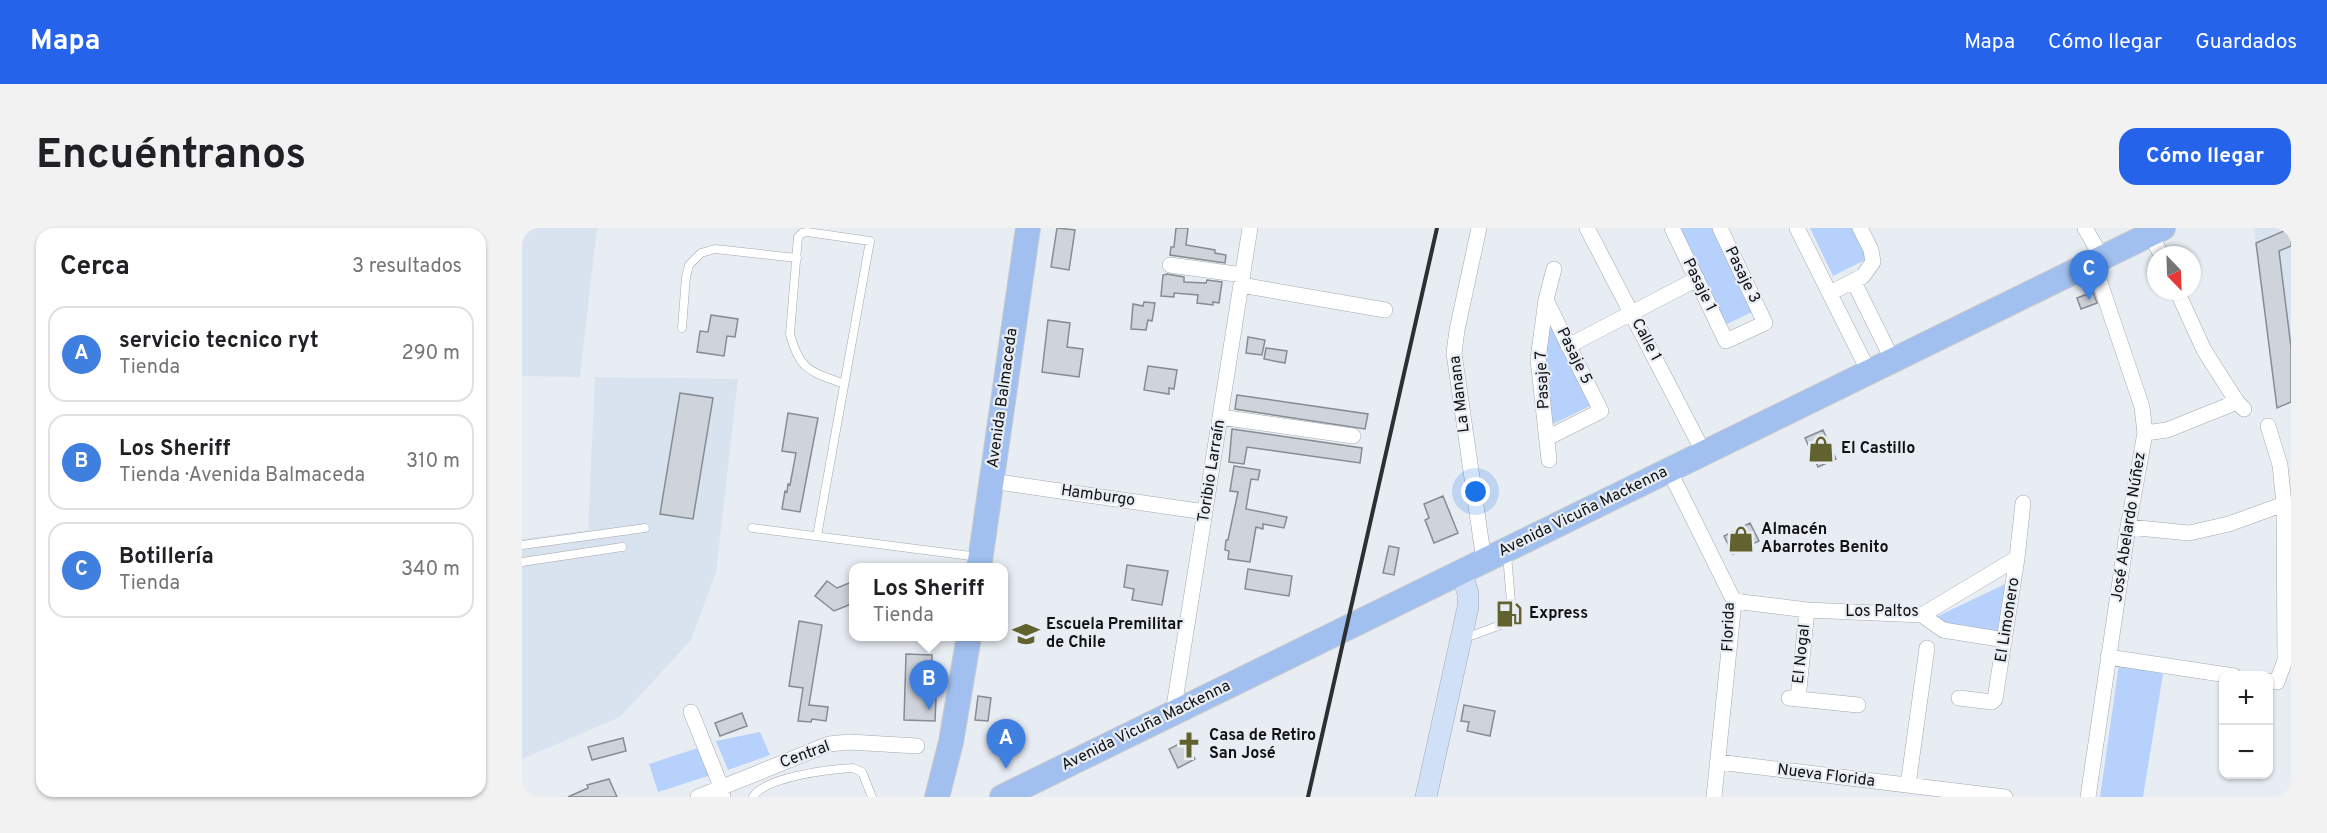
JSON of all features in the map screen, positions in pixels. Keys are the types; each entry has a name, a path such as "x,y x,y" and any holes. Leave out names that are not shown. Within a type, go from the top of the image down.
{"main road":[{"name":"Avenida Balmaceda","path":"980,562 1028,228"},
{"name":"Avenida Vicuña Mackenna","path":"1002,797 2098,260 2159,239"},
{"path":"937,797 951,742 968,641"}],"street":[{"name":"Toribio Larraín","path":"1173,713 1250,228"},
{"name":"La Manana","path":"1479,228 1454,353 1484,561"},
{"name":"Calle 1","path":"1587,228 1704,453"},
{"name":"Pasaje 1","path":"1672,228 1726,342"},
{"name":"Pasaje 3","path":"1720,228 1765,323 1726,342"},
{"path":"1797,228 1869,372"},
{"path":"1830,293 1854,282 1869,270 1874,262 1860,228"},
{"name":"José Abelardo Núñez","path":"2085,228 2098,260 2142,407 2145,434 2128,527 2088,797"},
{"path":"1170,265 1385,310"},
{"name":"Pasaje 7","path":"1549,460 1538,359 1546,300 1554,269"},
{"path":"1569,346 1697,279"},
{"path":"1854,282 1893,361"},
{"name":"Pasaje 5","path":"1546,300 1601,411 1547,438"},
{"path":"2145,434 2166,430 2241,405 2204,350 2181,300"},
{"path":"1220,417 1353,436"},
{"path":"2268,426 2280,465 2284,504 2285,660 2277,682 2273,682"},
{"name":"Florida","path":"1669,470 1734,601 1714,797"},
{"name":"Hamburgo","path":"991,481 1205,512"},
{"name":"El Limonero","path":"1959,698 1992,702 1995,699 2017,558 2023,502"},
{"path":"2128,527 2189,533 2229,524 2284,504"},
{"name":"Los Paltos","path":"1734,601 1807,610 1922,615 2017,558"},
{"path":"1426,797 1469,600 1461,572"},
{"name":"El Nogal","path":"1807,610 1793,698 1858,705"},
{"path":"1922,615 1943,630 2005,640"},
{"path":"1908,785 1928,648"},
{"path":"2108,657 2219,673"},
{"path":"691,712 718,779 721,793"},
{"name":"Central","path":"698,797 721,793 838,742 917,746"},
{"name":"Nueva Florida","path":"1718,762 1908,785 1933,793 2005,797"}],"lane":[{"path":"817,536 870,241 802,233 798,237 790,334 803,366 844,384"},
{"path":"682,328 687,271 689,265 701,253 715,249 797,258"},
{"path":"522,545 645,528"},
{"path":"752,528 980,562"},
{"path":"522,562 622,547"},
{"path":"1461,640 1506,623 1512,614 1513,601 1506,550"},
{"path":"753,797 758,791 787,778 853,768 862,772 872,797"}],"shaded area":[{"path":"522,228 597,228 580,377 522,376"},
{"path":"1676,228 1713,228 1754,311 1723,326"},
{"path":"1810,228 1855,228 1869,258 1833,276"},
{"path":"2254,228 2291,228 2291,402 2277,408"},
{"path":"1549,313 1594,404 1549,426 1542,361"},
{"path":"595,377 738,379 716,572 691,640 620,717 522,759 522,539 588,530"},
{"path":"2016,579 2009,635 1941,625 1936,617"},
{"path":"2119,664 2163,674 2143,797 2100,797"},
{"path":"760,732 770,755 728,770 716,741"},
{"path":"701,747 711,775 658,792 649,764"}],"building":[{"path":"1057,228 1075,230 1069,270 1051,267"},
{"path":"1176,228 1188,228 1186,245 1215,250 1215,253 1226,255 1225,263 1170,255 1171,247 1174,247"},
{"path":"2291,228 2291,246 2279,251 2291,347 2291,402 2277,408 2256,243"},
{"path":"1163,275 1184,277 1184,282 1206,283 1207,280 1222,282 1219,303 1213,302 1213,305 1197,303 1198,295 1174,293 1174,297 1161,296"},
{"path":"2093,292 2097,303 2081,309 2077,298"},
{"path":"1144,302 1155,303 1152,321 1148,320 1146,330 1131,329 1133,304 1143,306"},
{"path":"711,315 738,319 735,337 727,336 724,356 697,352 700,331 708,332"},
{"path":"1048,320 1070,323 1067,347 1083,349 1079,377 1042,372"},
{"path":"1248,337 1265,340 1262,355 1246,353"},
{"path":"1266,348 1287,351 1285,363 1264,359"},
{"path":"1148,366 1177,370 1174,389 1169,388 1169,394 1144,390"},
{"path":"680,393 713,398 693,519 660,514"},
{"path":"1237,395 1368,414 1365,429 1235,409"},
{"path":"788,413 818,418 800,512 782,509 785,491 787,492 788,484 790,485 796,453 782,451"},
{"path":"1232,429 1362,448 1360,463 1247,447 1244,464 1229,462"},
{"name":"El Castillo","path":"1823,430 1836,459 1818,467 1805,438"},
{"path":"1234,466 1260,470 1258,480 1251,479 1246,509 1287,517 1284,528 1263,524 1263,529 1256,527 1250,562 1228,559 1229,551 1225,550 1238,492 1230,491"},
{"path":"1443,496 1458,533 1434,543 1425,520 1429,518 1424,504"},
{"name":"Almacén Abarrotes Benito","path":"1750,523 1759,541 1733,554 1724,536"},
{"path":"1389,546 1399,548 1394,575 1383,573"},
{"path":"1127,565 1168,571 1162,605 1132,600 1134,589 1124,587"},
{"path":"1248,569 1292,576 1289,596 1245,589"},
{"path":"827,581 837,588 849,583 849,605 834,611 815,596"},
{"path":"799,621 822,625 809,705 828,707 826,721 812,719 811,722 798,721 803,688 789,686"},
{"path":"906,654 932,655 931,698 936,698 935,721 904,720"},
{"path":"978,696 991,698 988,721 975,720"},
{"path":"1464,705 1495,711 1490,736 1467,731 1469,722 1461,721"},
{"path":"742,713 747,726 720,736 715,723"},
{"path":"623,738 626,751 592,760 588,747"},
{"path":"1185,741 1195,759 1178,768 1169,749"},
{"path":"609,779 617,797 568,797 588,788 587,785"}],"railway":[{"path":"1308,797 1437,228"}],"place":[{"name":"Botillería","path":"2089,300"},
{"name":"El Castillo","path":"1821,449"},
{"name":"Almacén Abarrotes Benito","path":"1741,539"},
{"name":"Express","path":"1509,614"},
{"name":"Escuela Premilitar de Chile","path":"1026,634"},
{"name":"Los Sheriff","path":"929,710"},
{"name":"Casa de Retiro San José","path":"1189,745"},
{"name":"servicio tecnico ryt","path":"1006,769"}]}
